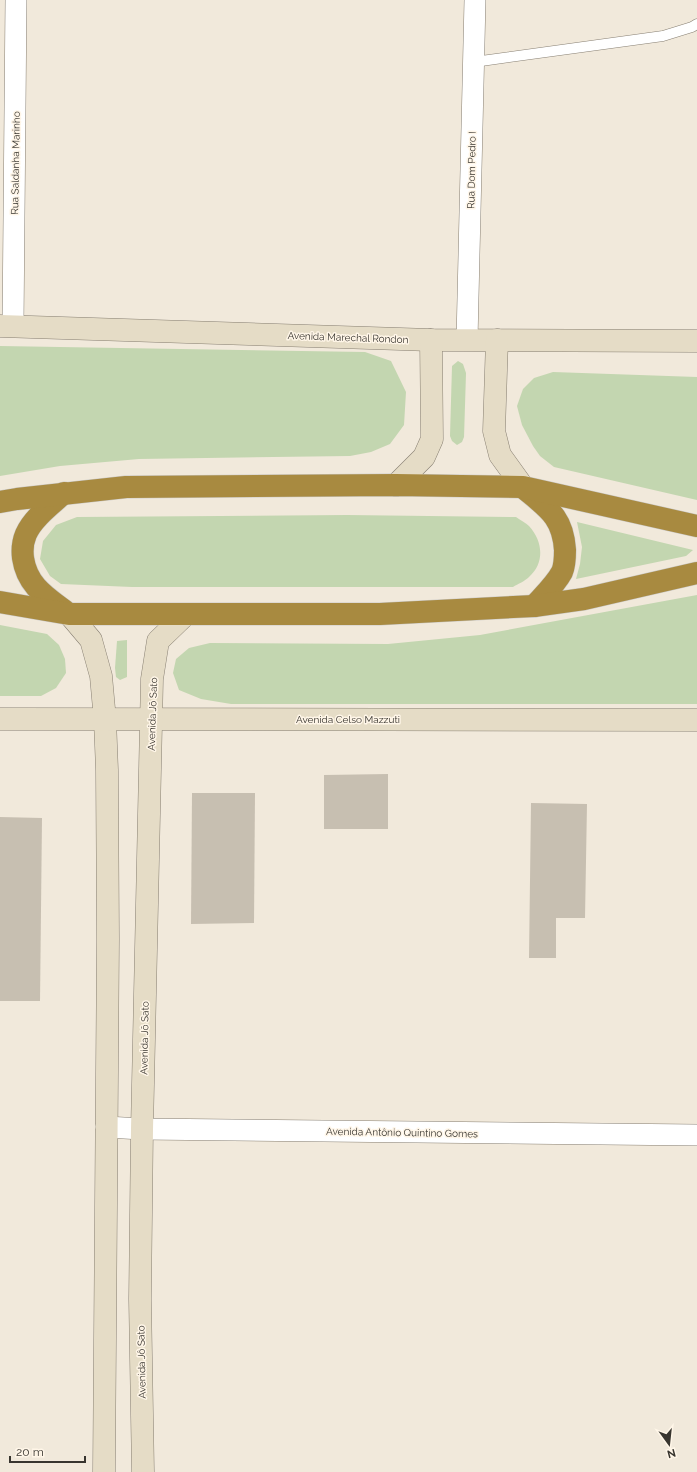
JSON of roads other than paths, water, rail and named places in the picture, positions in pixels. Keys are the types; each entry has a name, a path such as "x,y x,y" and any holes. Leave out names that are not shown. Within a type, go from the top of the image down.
{"highway":[{"path":"0,502 64,493 126,487 396,485 523,487 697,526"},
{"path":"523,487 550,510 562,528 564,542 565,557 562,571 554,584 534,606"},
{"path":"64,493 36,520 26,534 22,551 25,568 30,579 42,594 69,614"},
{"path":"0,602 69,614 380,614 534,606 584,599 697,573"}],"main road":[{"name":"Avenida Marechal Rondon","path":"7,326 431,340 697,341"},
{"path":"396,485 424,457 432,439 431,340"},
{"path":"497,340 494,431 500,455 523,487"},
{"path":"69,614 91,640 101,676 105,720 107,770 108,939 104,1472"},
{"name":"Avenida Jô Sato","path":"143,1472 140,1300 142,1130 152,679 158,641 185,615"},
{"name":"Avenida Celso Mazzuti","path":"0,719 105,720 151,718 697,720"}],"street":[{"name":"Rua Saldanha Marinho","path":"7,326 16,0"},
{"name":"Rua Dom Pedro I","path":"467,340 475,0"},
{"name":"Avenida Antônio Quintino Gomes","path":"106,1127 142,1130 697,1136"}],"lane":[{"path":"474,62 663,36 692,28 697,24"}]}
